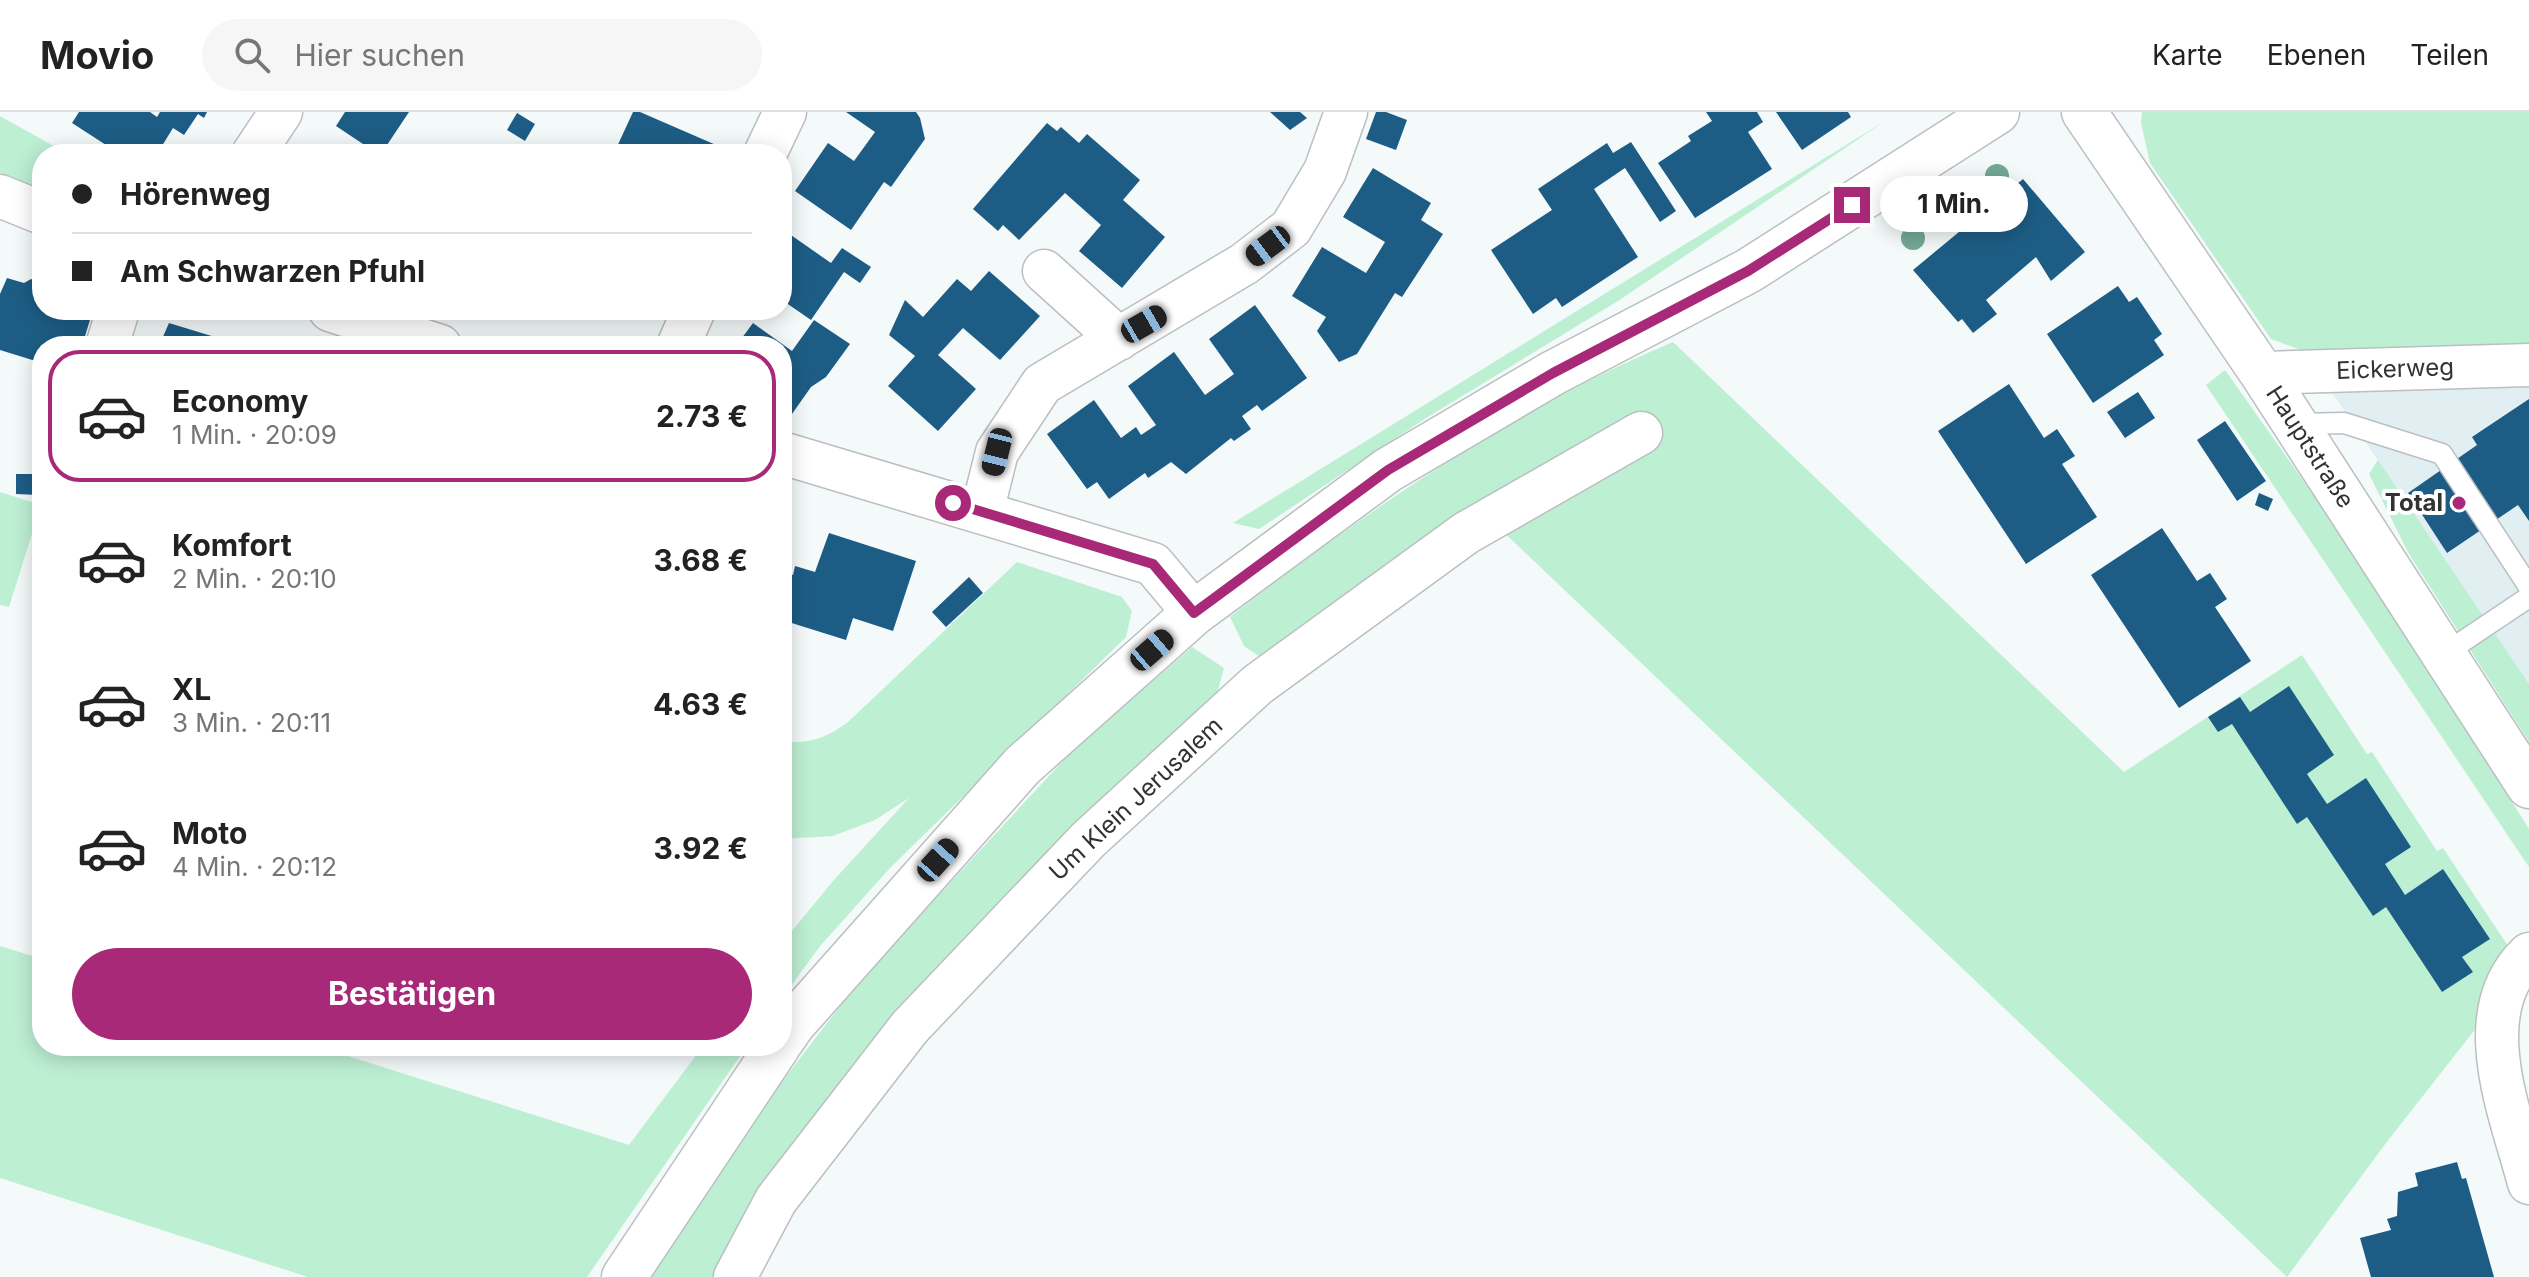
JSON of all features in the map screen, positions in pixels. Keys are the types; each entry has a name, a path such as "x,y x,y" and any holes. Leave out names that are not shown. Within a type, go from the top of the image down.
{"main road":[{"path":"792,1025 1022,766 1194,613 1388,470 1553,373 1748,271 1997,112"},
{"name":"Hauptstraße","path":"2084,112 2296,424 2529,786"},
{"path":"624,1277 771,1056"}],"street":[{"path":"260,144 281,112"},
{"path":"770,144 785,112"},
{"path":"982,512 997,452 1042,384 1244,264 1291,228 1325,171 1346,112"},
{"path":"0,196 32,209"},
{"path":"1044,271 1119,339"},
{"path":"361,320 409,336"},
{"name":"Eickerweg","path":"2262,373 2529,365"},
{"name":"Um Klein Jerusalem","path":"735,1277 776,1200 910,1027 1088,840 1270,676 1466,533 1641,433"},
{"path":"792,456 1153,564 1194,613"},
{"path":"2529,954 2499,1004 2496,1056 2529,1183"}],"lane":[{"path":"2296,424 2344,423 2442,454 2529,587"},
{"path":"2444,654 2529,597"}],"shaded area":[{"path":"2529,380 2529,684 2329,388"}],"green space":[{"path":"2142,112 2529,112 2529,349 2304,351 2271,339 2150,163 2141,123"},
{"path":"0,116 50,144 32,144 32,185 0,173"},
{"path":"1885,121 1618,301 1423,420 1259,529 1233,523"},
{"path":"1673,342 2124,772 2302,655 2367,754 2372,752 2437,851 2443,848 2510,949 2484,1018 2287,1277 1496,525 1266,661 1244,646 1230,617 1334,539 1442,465 1498,431 1555,398"},
{"path":"2225,370 2368,572 2529,829 2529,867 2206,385"},
{"path":"2378,460 2529,684 2529,742 2409,554 2369,474"},
{"path":"0,492 32,502 32,534 9,607 0,605"},
{"path":"1017,562 1122,597 1132,611 1126,637 890,868 821,945 792,984 792,931 909,798 875,820 833,836 792,838 792,742 816,739 847,723"},
{"path":"1192,647 1224,668 1214,705 719,1265 713,1277 651,1277 751,1122 860,980 1074,749"},
{"path":"0,946 32,956 32,1056 348,1056 629,1145 696,1056 740,1056 587,1277 308,1277 0,1178"}],"building":[{"path":"79,112 150,112 157,117 160,112 207,112 204,118 198,114 184,135 173,128 163,144 105,144 72,123"},
{"path":"345,112 409,112 388,144 363,144 336,126"},
{"path":"633,112 640,112 714,144 618,144"},
{"path":"846,112 916,112 925,139 891,187 884,182 851,230 795,191 828,143 854,161 875,132"},
{"path":"1270,112 1300,112 1307,118 1290,130"},
{"path":"1376,112 1386,112 1407,120 1396,150 1366,139"},
{"path":"1706,112 1757,112 1763,122 1748,132 1772,169 1695,218 1658,163 1691,141 1688,136 1712,121"},
{"path":"1776,112 1848,112 1851,117 1802,150"},
{"path":"517,113 535,124 525,141 507,130"},
{"path":"1047,123 1057,131 1061,127 1079,143 1087,134 1140,180 1123,200 1165,237 1122,288 1079,251 1101,225 1065,193 1019,240 1003,225 998,231 973,209"},
{"path":"1631,142 1676,211 1660,222 1625,168 1594,189 1638,257 1562,307 1556,298 1533,314 1491,250 1552,210 1538,189 1607,143 1613,153"},
{"path":"1373,168 1431,203 1421,220 1443,234 1402,297 1395,293 1357,354 1339,362 1317,331 1326,317 1292,296 1322,247 1366,273 1385,242 1343,217"},
{"path":"2023,179 2085,252 2051,281 2036,257 1986,300 1997,314 1973,333 1962,319 1958,322 1913,270"},
{"path":"792,236 831,263 842,248 871,267 860,283 844,272 811,320 792,307"},
{"path":"989,271 1040,316 1000,360 963,328 938,355 976,389 938,431 888,386 915,356 889,335 905,300 923,317 957,279 971,291"},
{"path":"7,278 24,283 32,279 32,320 90,320 85,336 32,336 32,360 0,350 0,294"},
{"path":"2118,286 2129,302 2137,297 2162,334 2154,340 2164,355 2093,403 2047,334"},
{"path":"1255,305 1307,378 1262,411 1257,405 1242,416 1251,429 1234,441 1231,438 1186,474 1171,462 1148,478 1145,473 1109,499 1097,482 1087,489 1047,434 1094,400 1121,438 1136,427 1141,435 1156,425 1128,386 1174,352 1205,395 1234,374 1209,339"},
{"path":"814,320 850,344 826,377 811,387 792,414 792,351"},
{"path":"169,323 212,336 163,336"},
{"path":"753,323 771,336 743,336"},
{"path":"2009,384 2044,438 2057,429 2075,456 2062,464 2097,517 2026,564 1938,431"},
{"path":"2138,392 2155,418 2125,438 2107,412"},
{"path":"2529,399 2529,521 2518,505 2447,553 2408,493 2477,445 2472,437"},
{"path":"2225,421 2266,481 2237,501 2197,440"},
{"path":"16,474 32,474 32,495 16,494"},
{"path":"2259,493 2273,499 2268,511 2255,505"},
{"path":"2162,528 2197,581 2210,573 2227,599 2215,607 2251,661 2179,708 2091,575"},
{"path":"829,533 916,561 893,631 853,618 846,640 792,623 792,575 795,566 815,572"},
{"path":"969,577 983,593 946,627 932,612"},
{"path":"2289,686 2334,755 2307,774 2327,804 2366,778 2411,847 2385,864 2405,895 2443,869 2490,939 2462,957 2473,972 2442,992 2386,907 2373,916 2307,817 2297,824 2232,724 2218,732 2208,717 2240,697 2250,712"},
{"path":"2457,1162 2462,1179 2466,1178 2494,1277 2371,1277 2360,1238 2391,1230 2387,1219 2397,1216 2398,1192 2418,1186 2415,1173"}],"place":[{"name":"Total","path":"2459,503"}],"route":[{"path":"953,503 1153,564 1194,613 1388,470 1553,373 1748,271 1852,205"}]}
